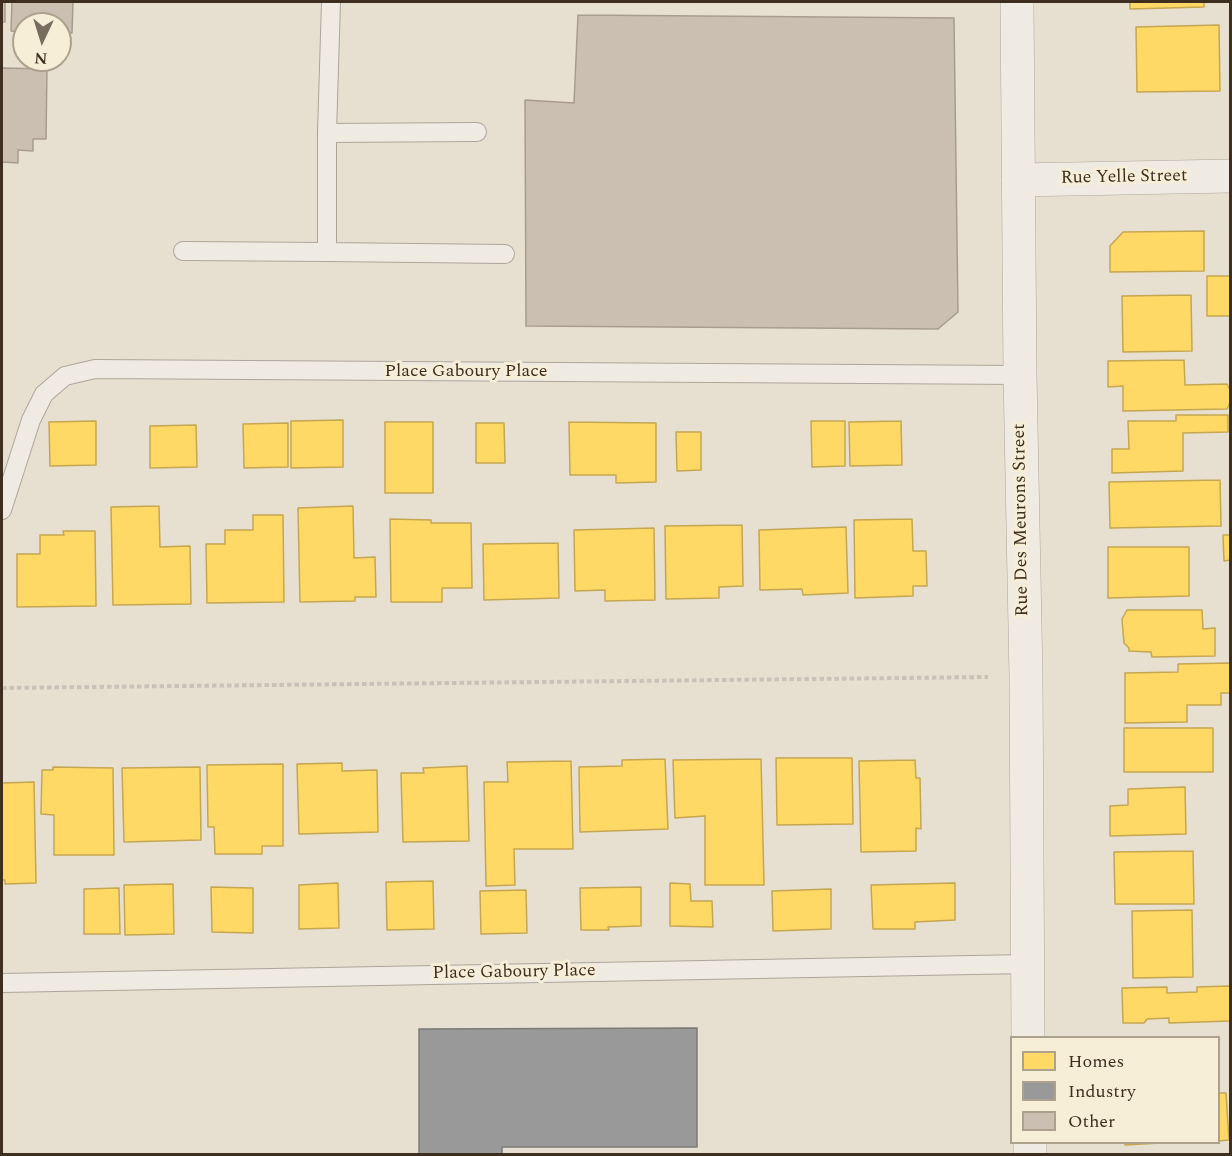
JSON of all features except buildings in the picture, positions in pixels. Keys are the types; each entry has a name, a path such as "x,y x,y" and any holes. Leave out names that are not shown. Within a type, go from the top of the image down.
{"street":[{"name":"Rue Des Meurons Street","path":"1017,2 1020,375 1026,677 1028,1036"},
{"name":"Rue Yelle Street","path":"1018,180 1230,176"}],"lane":[{"path":"327,252 327,133 331,2"},
{"path":"327,133 477,132"},
{"path":"183,251 505,255"},
{"name":"Place Gaboury Place","path":"2,510 31,420 44,394 65,376 94,369 1020,375"},
{"name":"Place Gaboury Place","path":"2,982 1027,964"}],"path":[{"path":"2,688 1026,677"}]}
